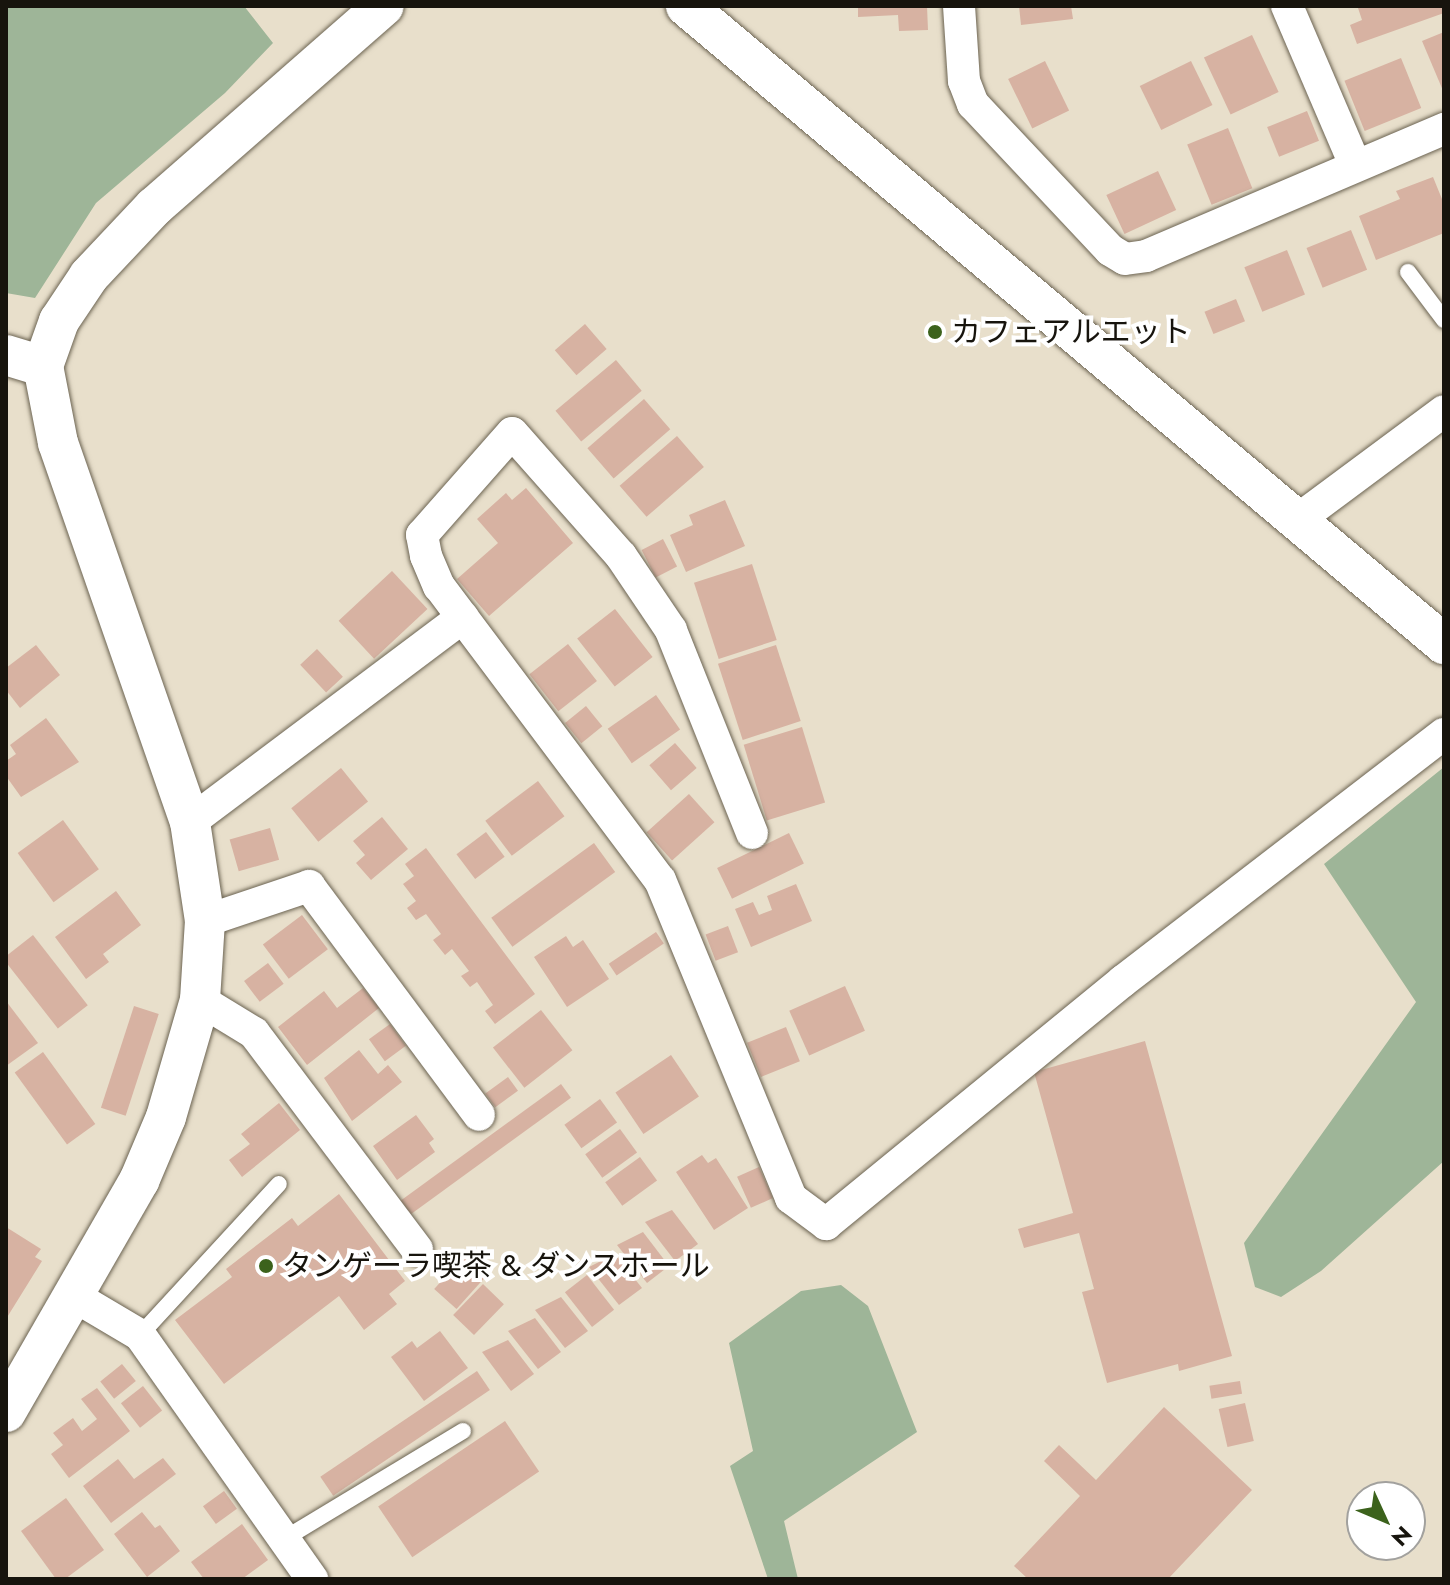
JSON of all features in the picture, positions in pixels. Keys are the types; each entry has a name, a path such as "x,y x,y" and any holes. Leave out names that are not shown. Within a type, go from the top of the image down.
{"street":[{"path":"6,1412 139,1181 166,1117 200,1000 205,921 190,822 58,443 25,360 59,321 89,276 122,242 384,6"},
{"path":"686,6 1444,644"},
{"path":"959,6 964,81 973,104 1110,250 1125,259 1146,256 1444,129"},
{"path":"1287,6 1355,165"},
{"path":"1296,521 1444,411"},
{"path":"752,833 671,630 621,556 512,433 422,535 439,586 660,880 791,1198 826,1224 1123,981 1444,734"},
{"path":"190,822 463,617"},
{"path":"205,921 309,886 479,1115"},
{"path":"200,1000 254,1033 417,1249"},
{"path":"74,1296 140,1335 312,1579"}],"lane":[{"path":"1408,272 1444,320"},
{"path":"140,1335 279,1184"},
{"path":"284,1539 463,1431"}],"green space":[{"path":"6,6 244,6 273,43 225,93 96,203 35,298 6,293"},
{"path":"1444,767 1444,1161 1321,1271 1281,1297 1255,1287 1244,1243 1416,1002 1324,864"},
{"path":"841,1285 868,1306 917,1432 784,1521 798,1579 768,1579 730,1466 753,1451 729,1343 801,1291"}],"building":[{"path":"858,6 927,6 928,30 899,31 898,15 858,17"},
{"path":"1019,6 1071,6 1073,19 1021,25"},
{"path":"1444,6 1444,13 1357,44 1350,25 1362,20 1358,8"},
{"path":"1444,32 1444,93 1422,41"},
{"path":"1252,35 1279,92 1231,114 1204,57"},
{"path":"1401,58 1421,108 1365,131 1344,81"},
{"path":"1045,61 1069,110 1032,128 1008,79"},
{"path":"1191,61 1212,105 1161,130 1140,86"},
{"path":"1307,111 1319,141 1279,157 1267,127"},
{"path":"1228,128 1252,188 1212,205 1187,144"},
{"path":"1158,171 1176,210 1125,234 1106,195"},
{"path":"1433,177 1444,204 1444,233 1376,260 1359,216 1400,199 1396,191"},
{"path":"1351,230 1367,270 1323,288 1306,248"},
{"path":"1287,250 1305,295 1262,312 1244,267"},
{"path":"1236,299 1245,321 1213,334 1204,312"},
{"path":"585,324 607,349 576,375 555,350"},
{"path":"616,360 642,391 581,441 555,411"},
{"path":"644,399 670,429 614,478 587,448"},
{"path":"677,436 704,467 647,517 620,486"},
{"path":"526,488 573,543 489,616 457,579 498,543 477,519 506,493 512,500"},
{"path":"725,500 745,546 686,572 670,535 693,525 689,515"},
{"path":"663,539 677,567 656,578 642,550"},
{"path":"752,564 777,640 719,659 694,583"},
{"path":"392,571 427,609 374,659 339,621"},
{"path":"615,609 653,657 615,687 577,639"},
{"path":"568,644 597,681 558,711 529,674"},
{"path":"36,645 60,675 20,708 6,690 6,668"},
{"path":"776,645 801,721 743,740 718,664"},
{"path":"317,649 343,677 326,692 300,665"},
{"path":"656,695 680,729 632,763 608,729"},
{"path":"586,706 602,726 581,743 565,723"},
{"path":"46,718 79,762 21,797 6,776 6,761 16,754 10,745"},
{"path":"802,727 825,803 767,820 744,745"},
{"path":"675,743 697,768 671,790 649,765"},
{"path":"341,768 368,801 318,842 291,808"},
{"path":"538,781 564,816 512,856 485,821"},
{"path":"689,794 714,822 672,860 647,832"},
{"path":"382,817 408,849 371,880 356,863 365,855 353,841"},
{"path":"63,820 99,869 54,902 18,853"},
{"path":"270,828 279,860 239,871 230,840"},
{"path":"486,832 505,857 475,879 456,854"},
{"path":"789,833 804,864 732,899 717,868"},
{"path":"594,843 615,872 512,947 491,918"},
{"path":"426,848 535,994 495,1024 485,1011 493,1005 477,982 470,987 461,976 469,971 452,949 445,955 433,940 441,934 426,914 416,920 407,908 416,901 403,884 414,876 405,864"},
{"path":"796,884 812,921 751,947 735,909 753,902 759,915 772,910 767,896"},
{"path":"116,891 141,925 103,954 109,962 86,979 55,937"},
{"path":"302,915 328,949 289,979 263,944"},
{"path":"728,926 738,952 716,961 706,935"},
{"path":"656,932 664,944 617,975 609,964"},
{"path":"33,935 88,1005 58,1029 6,962 6,956"},
{"path":"566,936 573,947 583,940 609,979 567,1007 534,957"},
{"path":"268,963 284,984 260,1002 244,981"},
{"path":"845,986 865,1031 809,1056 789,1011"},
{"path":"363,988 379,1008 307,1065 278,1027 324,991 337,1008"},
{"path":"6,1001 38,1043 6,1066"},
{"path":"134,1006 159,1014 126,1116 101,1108"},
{"path":"541,1010 572,1050 524,1088 493,1048"},
{"path":"390,1024 406,1046 385,1061 369,1039"},
{"path":"786,1027 800,1061 761,1077 747,1043"},
{"path":"1145,1041 1232,1356 1179,1371 1178,1364 1107,1383 1082,1292 1094,1289 1079,1233 1024,1248 1018,1229 1073,1213 1034,1072"},
{"path":"359,1050 378,1074 388,1065 402,1082 352,1121 324,1078"},
{"path":"43,1052 95,1124 67,1145 15,1073"},
{"path":"671,1055 699,1096 643,1134 615,1092"},
{"path":"508,1077 518,1091 495,1107 485,1093"},
{"path":"561,1084 571,1098 411,1214 401,1200"},
{"path":"600,1099 617,1122 581,1148 564,1125"},
{"path":"279,1103 300,1130 242,1177 229,1160 250,1144 241,1134"},
{"path":"416,1115 434,1139 429,1143 435,1152 397,1180 373,1146"},
{"path":"620,1129 637,1152 602,1178 585,1154"},
{"path":"702,1155 708,1163 716,1158 748,1208 714,1230 676,1172"},
{"path":"640,1157 657,1180 622,1206 605,1182"},
{"path":"759,1167 773,1198 751,1208 737,1177"},
{"path":"339,1194 405,1281 389,1294 397,1304 364,1330 339,1296 224,1384 175,1320 232,1277 226,1269 292,1218 298,1226"},
{"path":"672,1210 698,1244 675,1261 645,1222"},
{"path":"6,1227 41,1249 35,1257 42,1261 6,1319"},
{"path":"643,1232 669,1266 647,1283 617,1245"},
{"path":"615,1254 642,1288 619,1305 589,1267"},
{"path":"463,1257 485,1277 457,1309 434,1289"},
{"path":"587,1275 614,1310 592,1327 565,1292"},
{"path":"483,1284 504,1304 474,1335 453,1315"},
{"path":"561,1297 588,1331 565,1348 535,1310"},
{"path":"535,1318 561,1352 538,1369 508,1331"},
{"path":"440,1331 468,1368 424,1401 391,1357 412,1341 417,1348"},
{"path":"508,1340 534,1374 511,1391 482,1352"},
{"path":"122,1364 136,1381 114,1399 100,1382"},
{"path":"477,1371 490,1390 333,1496 320,1477"},
{"path":"1240,1381 1242,1394 1211,1399 1209,1386"},
{"path":"143,1386 162,1410 140,1428 121,1403"},
{"path":"97,1388 130,1431 69,1478 51,1454 63,1445 53,1433 73,1418 82,1431 97,1419 81,1399"},
{"path":"1245,1403 1254,1441 1227,1447 1219,1409"},
{"path":"1164,1407 1252,1490 1168,1579 1028,1579 1014,1566 1080,1496 1044,1461 1059,1445 1096,1480"},
{"path":"505,1421 539,1472 412,1557 378,1507"},
{"path":"163,1458 176,1474 111,1523 83,1486 118,1459 134,1479"},
{"path":"224,1491 237,1509 216,1524 203,1506"},
{"path":"66,1498 104,1550 65,1579 56,1579 21,1531"},
{"path":"142,1512 155,1528 160,1525 180,1551 147,1577 114,1534"},
{"path":"242,1524 268,1560 242,1579 204,1579 191,1562"}],"place":[{"name":"カフェアルエット","path":"935,332"},
{"name":"タンゲーラ喫茶 & ダンスホール","path":"266,1266"}]}
